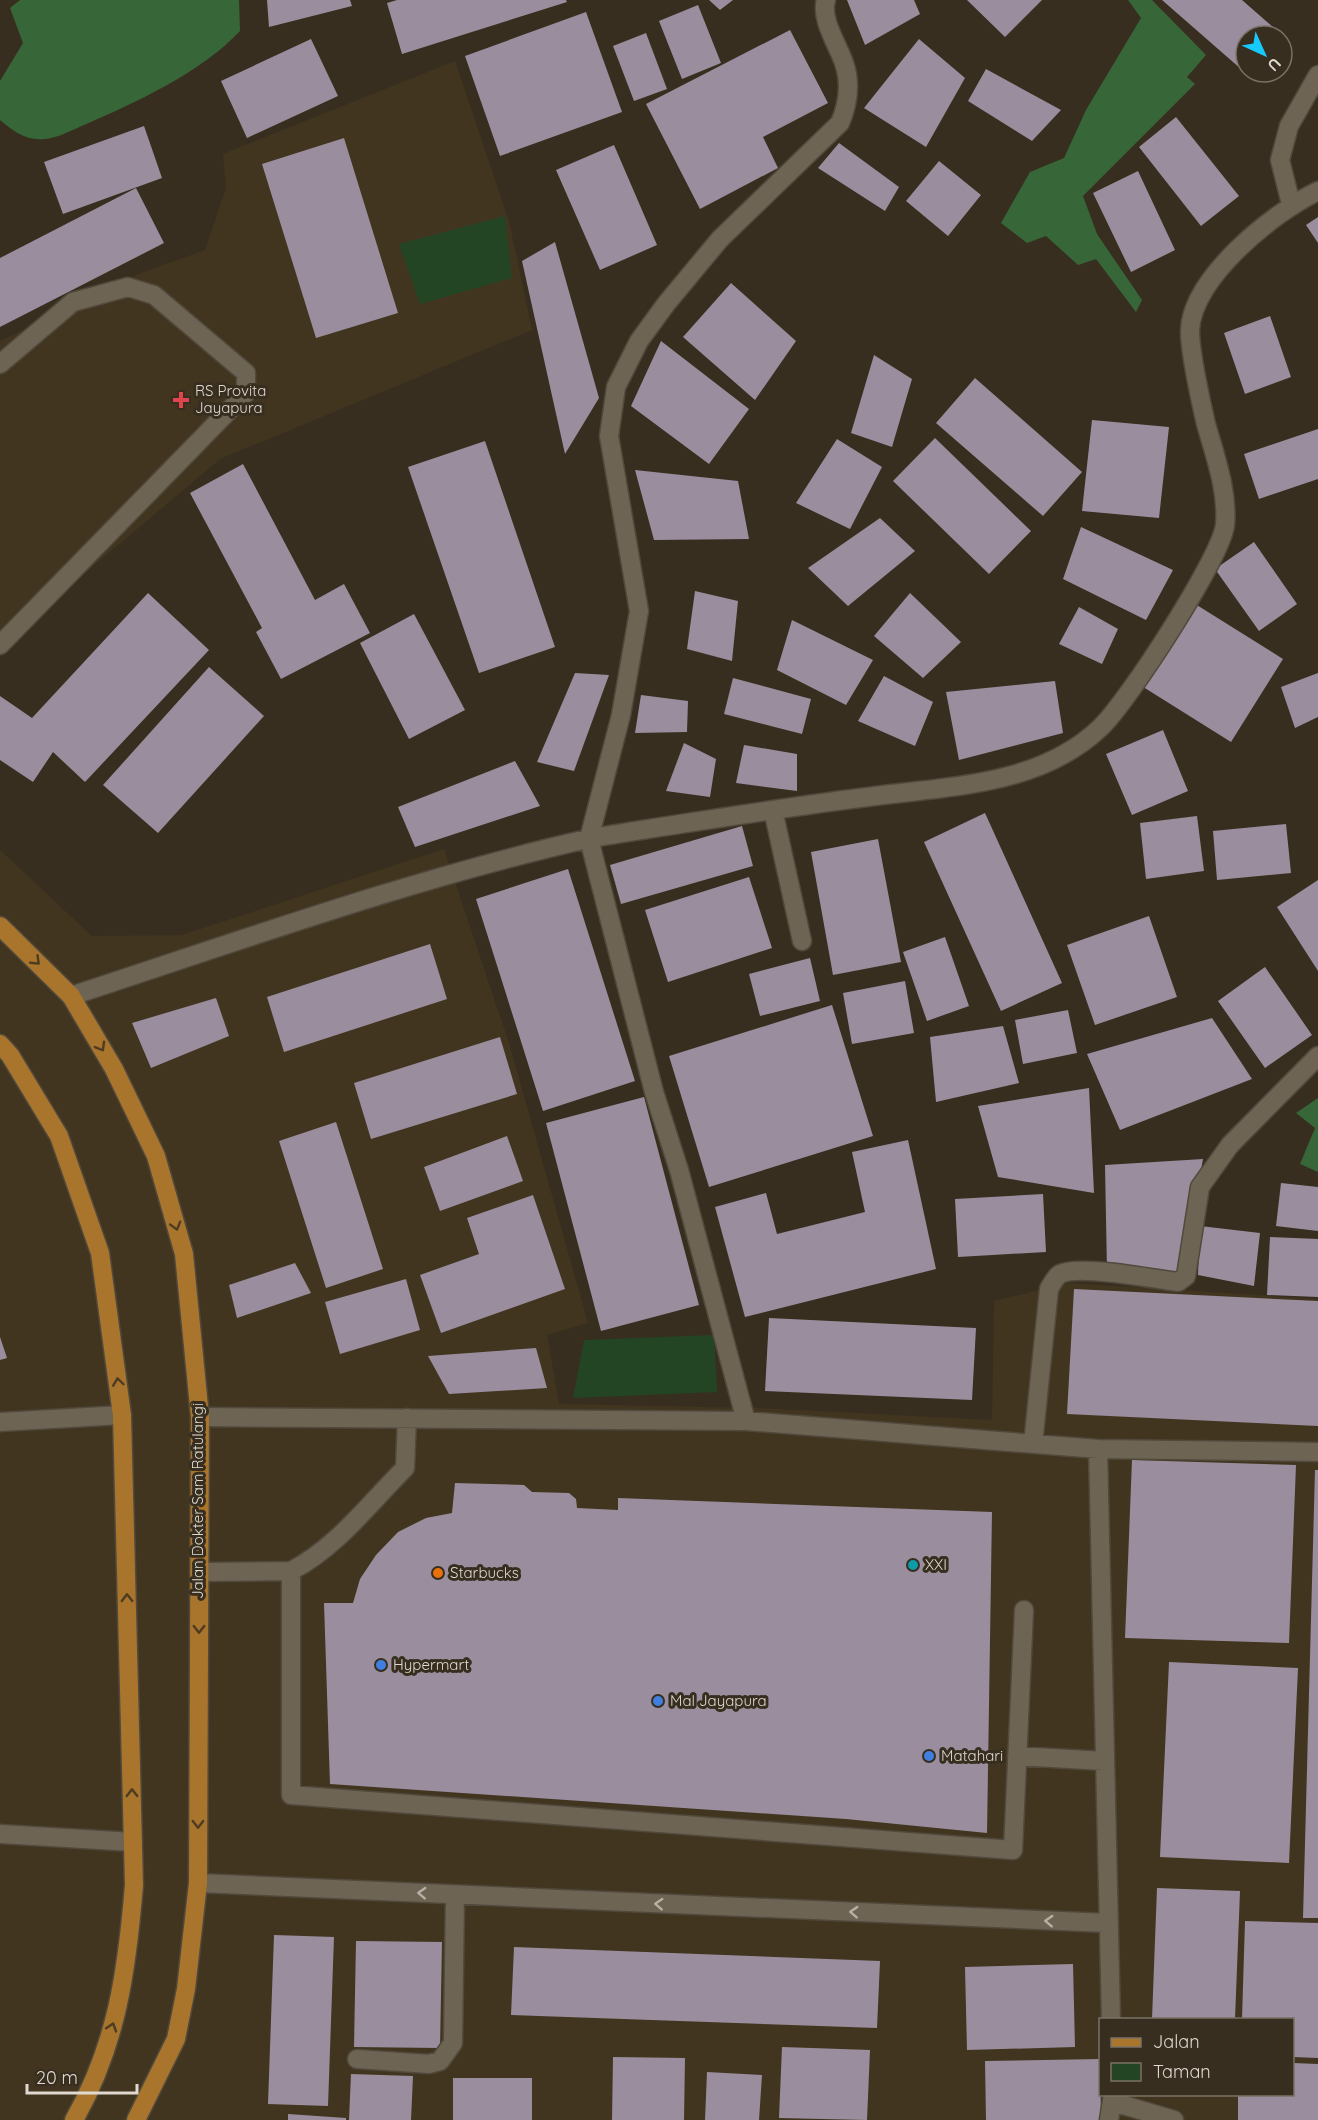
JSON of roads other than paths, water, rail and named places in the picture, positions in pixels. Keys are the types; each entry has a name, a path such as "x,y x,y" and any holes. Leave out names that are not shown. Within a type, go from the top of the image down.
{"main road":[{"name":"Jalan Dokter Sam Ratulangi","path":"0,926 71,996 114,1069 156,1156 184,1254 200,1417 198,1883 186,1989 176,2039 136,2120"},
{"path":"3,1053 59,1136 100,1253 123,1415 134,1885 128,1959 119,2006 92,2088 74,2120"}],"street":[{"path":"746,1421 679,1170 654,1092 589,839 621,715 639,611 609,436 616,387 639,341 720,239 840,123 848,103 845,65 829,26 824,5 826,0"},
{"path":"1292,204 1281,160 1289,126 1318,75"},
{"path":"71,996 374,896 589,839 773,810 988,782 1058,759 1101,728 1127,694 1208,568 1225,527 1222,479 1205,418 1190,330 1200,297 1233,252 1292,204 1318,191"},
{"path":"0,364 73,302 128,287 154,295 246,373 246,393 0,645"},
{"path":"773,810 802,940"},
{"path":"1033,1444 1049,1289 1054,1280 1061,1274 1093,1271 1178,1282 1186,1276 1200,1187 1230,1145 1318,1056"},
{"path":"0,1422 123,1415"},
{"path":"200,1417 746,1421 1098,1449 1318,1452"},
{"path":"199,1572 291,1571 311,1561 405,1468 407,1418"},
{"path":"1098,1449 1110,2018"},
{"path":"291,1571 291,1795 1013,1850 1024,1610"},
{"path":"1017,1756 1104,1761"},
{"path":"0,1834 133,1842"},
{"path":"198,1883 1107,1923"},
{"path":"357,2060 429,2064 447,2054 453,2043 455,2010 455,1895"},
{"path":"1109,2120 1113,2098 1174,2120"}],"place":[{"name":"RS Provita Jayapura","path":"181,400"},
{"name":"XXI","path":"913,1565"},
{"name":"Starbucks","path":"438,1573"},
{"name":"Hypermart","path":"381,1665"},
{"name":"Mal Jayapura","path":"658,1701"},
{"name":"Matahari","path":"929,1756"}]}
